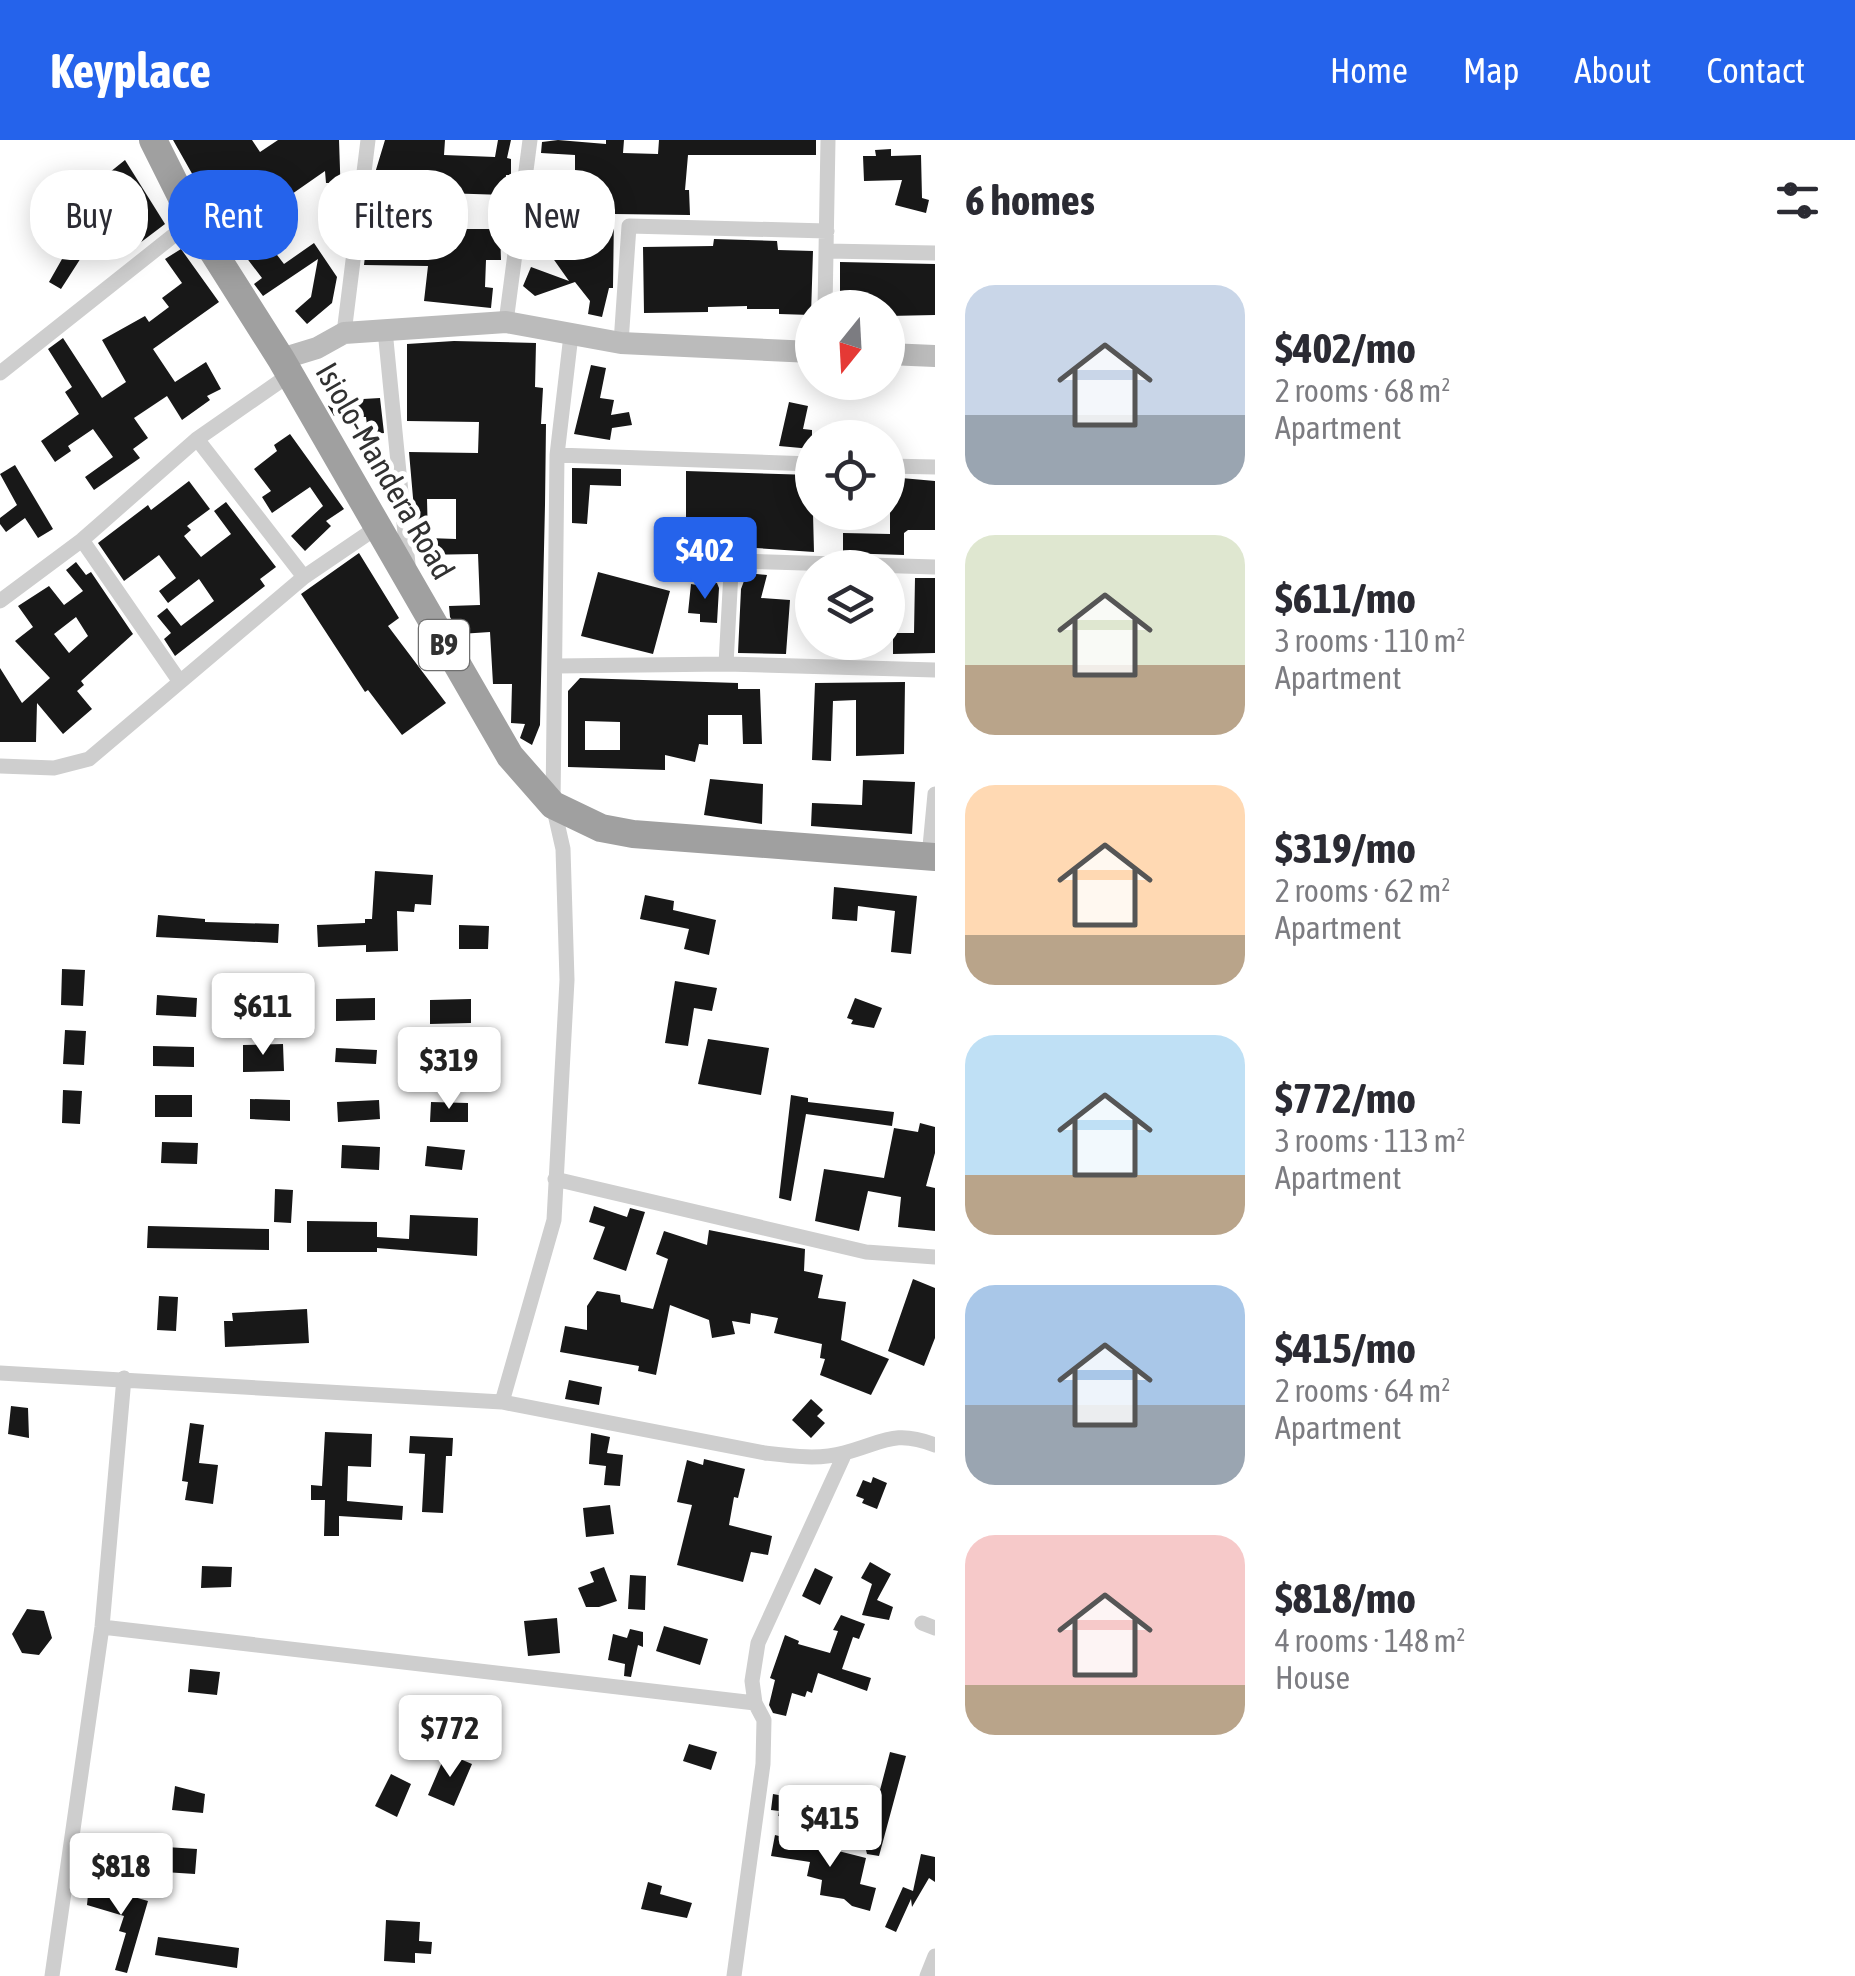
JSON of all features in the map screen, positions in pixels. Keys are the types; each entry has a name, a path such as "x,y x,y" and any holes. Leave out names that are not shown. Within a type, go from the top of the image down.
{"highway":[{"name":"Isiolo-Mandera Road","path":"153,140 168,171"},
{"name":"Isiolo-Mandera Road","path":"218,260 286,367 510,756 553,804 601,828 633,834 932,857"}],"main road":[{"path":"286,367 344,333 506,322 621,342 795,351"},
{"path":"905,355 935,356"}],"street":[{"path":"344,333 368,140"},
{"path":"506,322 530,140"},
{"path":"825,290 828,140"},
{"path":"621,342 629,226 827,231"},
{"path":"0,373 168,239"},
{"path":"826,251 935,253"},
{"path":"385,330 411,586"},
{"path":"502,1402 554,1220 567,980 563,849 553,804 556,455 571,336"},
{"path":"0,601 82,540 286,367"},
{"path":"198,439 304,577"},
{"path":"556,455 795,463"},
{"path":"905,466 935,467"},
{"path":"0,766 54,768 89,759 304,577 379,526"},
{"path":"82,540 180,682"},
{"path":"726,664 731,572 736,561 935,567"},
{"path":"557,666 726,664 935,670"},
{"path":"932,857 935,794"},
{"path":"555,1180 866,1252 935,1257"},
{"path":"0,1373 502,1402 765,1453 799,1456 844,1453 905,1435 935,1445"},
{"path":"52,1976 102,1627 124,1378"},
{"path":"734,1976 763,1764 764,1720 755,1702 752,1682 758,1642 844,1453"},
{"path":"102,1627 755,1702"},
{"path":"928,1976 935,1956"}],"building":[{"path":"173,140 252,140 260,152 278,140 339,140 340,170 318,170 318,176 298,190 298,170 190,170"},
{"path":"385,140 445,140 444,155 495,157 498,140 511,140 507,158 511,159 511,170 488,170 488,194 468,194 468,170 376,170"},
{"path":"606,140 624,140 623,153 658,154 659,140 816,140 816,155 688,155 685,190 689,190 690,215 615,214 615,170 575,170 575,155 541,153 542,142 606,144"},
{"path":"891,149 891,156 921,155 922,198 929,200 926,213 895,205 902,180 864,181 863,156 876,156 875,150"},
{"path":"125,160 131,170 113,170"},
{"path":"148,197 165,224 148,237"},
{"path":"468,229 488,229 485,287 493,288 491,308 424,301 428,266 364,265 365,260 468,260"},
{"path":"714,239 777,241 778,250 813,251 812,290 795,290 795,314 747,306 708,307 708,312 644,313 643,247 713,246"},
{"path":"314,243 318,249 318,259 263,296 254,284 262,278 248,260 281,260 284,264 298,260 298,254"},
{"path":"165,259 189,260 219,302 153,349 175,382 206,362 221,389 207,396 210,400 182,420 167,396 134,418 148,438 133,449 140,458 94,490 85,477 113,457 93,429 68,446 71,451 55,462 41,441 79,414 65,392 72,387 48,349 63,338 102,398 126,382 102,340 145,316 149,322 169,307 162,298 182,283"},
{"path":"318,259 326,260 337,277 332,303 307,324 295,311 311,297"},
{"path":"61,260 80,260 61,289 49,282"},
{"path":"554,260 613,260 613,288 609,288 602,317 588,314 590,301 575,282 535,296 523,286 531,267 569,281"},
{"path":"840,262 935,264 935,315 905,316 905,290 840,290"},
{"path":"536,343 535,387 543,388 541,424 546,424 540,725 532,745 520,738 525,724 511,723 512,684 493,684 490,632 460,634 450,617 449,606 480,605 478,554 418,555 409,452 478,453 479,422 407,421 407,344","holes":["427,499 456,499 456,539 428,538"]},
{"path":"591,365 606,368 600,398 614,400 611,415 629,412 632,425 612,428 610,440 574,434"},
{"path":"342,396 346,400 380,398 384,433 368,435 366,417 334,416 328,406"},
{"path":"789,402 808,406 805,420 795,420 795,447 779,446"},
{"path":"290,434 344,509 326,521 331,526 305,551 291,536 323,506 310,487 272,513 262,497 271,491 254,469 277,451 274,445"},
{"path":"15,465 53,529 38,538 25,518 6,532 0,524 0,518 17,505 0,474"},
{"path":"572,468 621,469 621,486 590,485 587,524 572,523"},
{"path":"686,471 795,474 795,530 813,530 814,550 696,544 697,534 686,532"},
{"path":"905,478 935,481 935,530 908,530 904,533 904,550 843,550 843,533 890,534 890,530 905,530"},
{"path":"189,481 210,509 187,526 191,530 184,536 201,557 231,534 214,511 226,502 276,567 260,579 265,586 175,656 164,639 171,633 157,616 167,608 181,626 214,601 199,579 168,603 159,591 176,578 159,555 124,581 98,543 148,505 151,510"},
{"path":"359,553 399,618 388,626 446,703 402,735 368,690 365,692 301,594"},
{"path":"76,562 86,575 91,572 133,634 81,681 84,685 77,691 92,709 63,734 37,703 36,742 0,742 0,668 22,703 50,678 15,641 33,627 18,606 49,586 64,605 83,591 66,570","holes":["76,617 88,636 69,653 54,634"]},
{"path":"598,572 670,591 653,654 581,636"},
{"path":"747,573 767,575 761,598 790,600 786,654 738,653 741,589"},
{"path":"915,578 935,578 935,653 905,654 905,633 914,633"},
{"path":"704,581 717,583 719,588 717,623 700,622 700,614 688,613 691,584 703,586"},
{"path":"580,678 738,683 738,689 760,689 762,744 743,744 742,715 708,715 708,745 699,744 695,762 665,755 665,770 568,767 568,691","holes":["585,721 620,722 620,750 585,750"]},
{"path":"905,682 904,754 856,756 856,700 833,701 831,761 812,760 815,683"},
{"path":"710,779 763,784 762,824 704,815"},
{"path":"863,780 915,782 912,834 811,826 812,803 862,805"},
{"path":"375,871 433,875 431,905 415,904 414,912 397,911 398,951 366,952 366,945 318,947 317,925 365,923 365,919 372,919"},
{"path":"834,887 917,896 911,954 891,952 895,911 858,906 857,921 832,919"},
{"path":"645,895 674,901 673,910 716,920 709,955 684,949 689,929 640,919"},
{"path":"158,915 205,922 279,924 278,943 156,937"},
{"path":"459,925 489,926 488,949 459,949"},
{"path":"62,969 85,970 83,1006 61,1005"},
{"path":"675,981 717,988 712,1011 694,1008 688,1046 665,1043"},
{"path":"157,995 197,998 196,1017 156,1015"},
{"path":"375,998 375,1020 336,1021 336,999"},
{"path":"855,998 882,1008 874,1028 851,1024 853,1020 847,1018"},
{"path":"471,999 471,1023 430,1024 430,1000"},
{"path":"291,1001 292,1019 251,1020 251,1002"},
{"path":"65,1030 86,1031 84,1065 63,1064"},
{"path":"708,1039 769,1048 761,1095 698,1084"},
{"path":"283,1044 284,1071 243,1072 243,1045"},
{"path":"153,1046 194,1047 194,1067 153,1066"},
{"path":"336,1048 377,1050 376,1064 335,1062"},
{"path":"430,1050 471,1051 471,1073 429,1073"},
{"path":"63,1090 82,1091 80,1124 62,1123"},
{"path":"155,1095 192,1095 192,1117 155,1117"},
{"path":"791,1095 808,1098 808,1102 894,1112 892,1126 806,1114 791,1201 779,1198"},
{"path":"250,1099 290,1100 290,1121 250,1119"},
{"path":"379,1100 380,1119 338,1122 337,1102"},
{"path":"431,1102 468,1103 468,1122 430,1122"},
{"path":"920,1123 935,1127 935,1153 926,1186 935,1188 935,1231 898,1227 901,1197 868,1191 859,1231 815,1221 824,1169 884,1178 894,1128 918,1132"},
{"path":"162,1142 198,1143 197,1164 161,1163"},
{"path":"342,1145 380,1147 379,1170 341,1168"},
{"path":"427,1146 465,1150 462,1170 425,1166"},
{"path":"275,1189 293,1190 291,1223 274,1222"},
{"path":"594,1206 627,1217 630,1208 645,1212 626,1271 593,1259 605,1227 589,1222"},
{"path":"410,1215 478,1218 477,1256 377,1248 377,1252 307,1252 307,1221 377,1222 377,1237 409,1239"},
{"path":"148,1226 269,1229 269,1250 147,1248"},
{"path":"709,1230 805,1249 804,1271 823,1275 818,1298 846,1302 841,1340 889,1359 871,1395 820,1375 825,1359 820,1358 822,1344 774,1333 778,1318 751,1313 750,1324 732,1321 735,1334 712,1338 709,1320 670,1305 656,1375 638,1371 639,1366 560,1352 565,1326 587,1330 587,1306 597,1291 620,1295 621,1302 653,1309 668,1259 656,1254 664,1231 707,1245"},
{"path":"913,1279 935,1288 935,1338 924,1366 888,1351"},
{"path":"159,1296 178,1297 176,1331 157,1330"},
{"path":"307,1309 309,1343 225,1347 224,1321 233,1321 232,1313"},
{"path":"569,1380 602,1387 599,1405 565,1399"},
{"path":"811,1399 823,1410 817,1416 825,1423 811,1438 792,1420"},
{"path":"11,1406 28,1408 29,1438 8,1434"},
{"path":"190,1423 204,1425 199,1463 218,1465 213,1504 185,1500 188,1482 182,1481"},
{"path":"325,1432 372,1434 371,1467 348,1466 347,1501 403,1506 402,1520 339,1516 339,1536 324,1536 325,1500 311,1500 311,1485 322,1486"},
{"path":"591,1433 610,1437 607,1453 623,1455 620,1486 604,1485 606,1466 589,1464"},
{"path":"410,1436 453,1438 452,1456 446,1456 443,1513 422,1512 425,1454 409,1453"},
{"path":"704,1459 745,1469 729,1525 772,1536 768,1555 751,1552 743,1582 677,1565 692,1505 677,1502 687,1460 703,1465"},
{"path":"873,1477 887,1483 877,1509 856,1496 863,1480 871,1483"},
{"path":"610,1505 614,1534 586,1537 583,1508"},
{"path":"870,1562 891,1574 877,1600 893,1607 889,1620 862,1615 872,1584 861,1578"},
{"path":"202,1566 232,1567 231,1587 201,1588"},
{"path":"604,1567 617,1601 586,1607 578,1588 594,1582 590,1572"},
{"path":"815,1568 833,1577 820,1605 802,1596"},
{"path":"630,1575 646,1576 645,1610 628,1609"},
{"path":"27,1609 44,1611 52,1638 39,1655 22,1653 12,1634"},
{"path":"841,1615 865,1624 859,1639 853,1637 842,1669 871,1678 867,1691 818,1673 812,1693 807,1691 805,1697 792,1693 786,1716 773,1713 769,1705 775,1680 770,1678 785,1635 799,1641 798,1644 830,1653 838,1631 833,1630"},
{"path":"557,1618 560,1653 528,1656 524,1621"},
{"path":"664,1626 708,1639 700,1665 656,1651"},
{"path":"630,1629 643,1632 643,1647 638,1645 631,1677 624,1676 625,1664 608,1660 613,1634 627,1638"},
{"path":"190,1669 220,1672 217,1695 188,1692"},
{"path":"689,1744 717,1752 711,1770 683,1761"},
{"path":"890,1752 906,1756 879,1856 867,1854 862,1834 869,1832"},
{"path":"446,1753 472,1764 454,1806 428,1795"},
{"path":"391,1774 411,1784 397,1817 375,1806"},
{"path":"175,1786 205,1794 203,1813 172,1810"},
{"path":"773,1794 822,1803 819,1822 778,1816 779,1811 771,1810"},
{"path":"775,1835 866,1858 860,1884 876,1888 870,1911 852,1906 844,1899 820,1895 822,1880 807,1876 810,1862 771,1856"},
{"path":"166,1847 197,1849 195,1874 164,1872"},
{"path":"921,1854 935,1857 935,1882 929,1878 912,1907 911,1899 896,1932 885,1927 903,1887 913,1891"},
{"path":"648,1882 662,1886 660,1894 692,1903 687,1918 641,1909"},
{"path":"89,1884 148,1901 127,1973 115,1970 126,1933 119,1931 124,1916 87,1905"},
{"path":"386,1920 420,1922 419,1941 432,1942 431,1954 415,1953 415,1963 384,1961"},
{"path":"158,1937 239,1948 237,1968 155,1955"}]}
